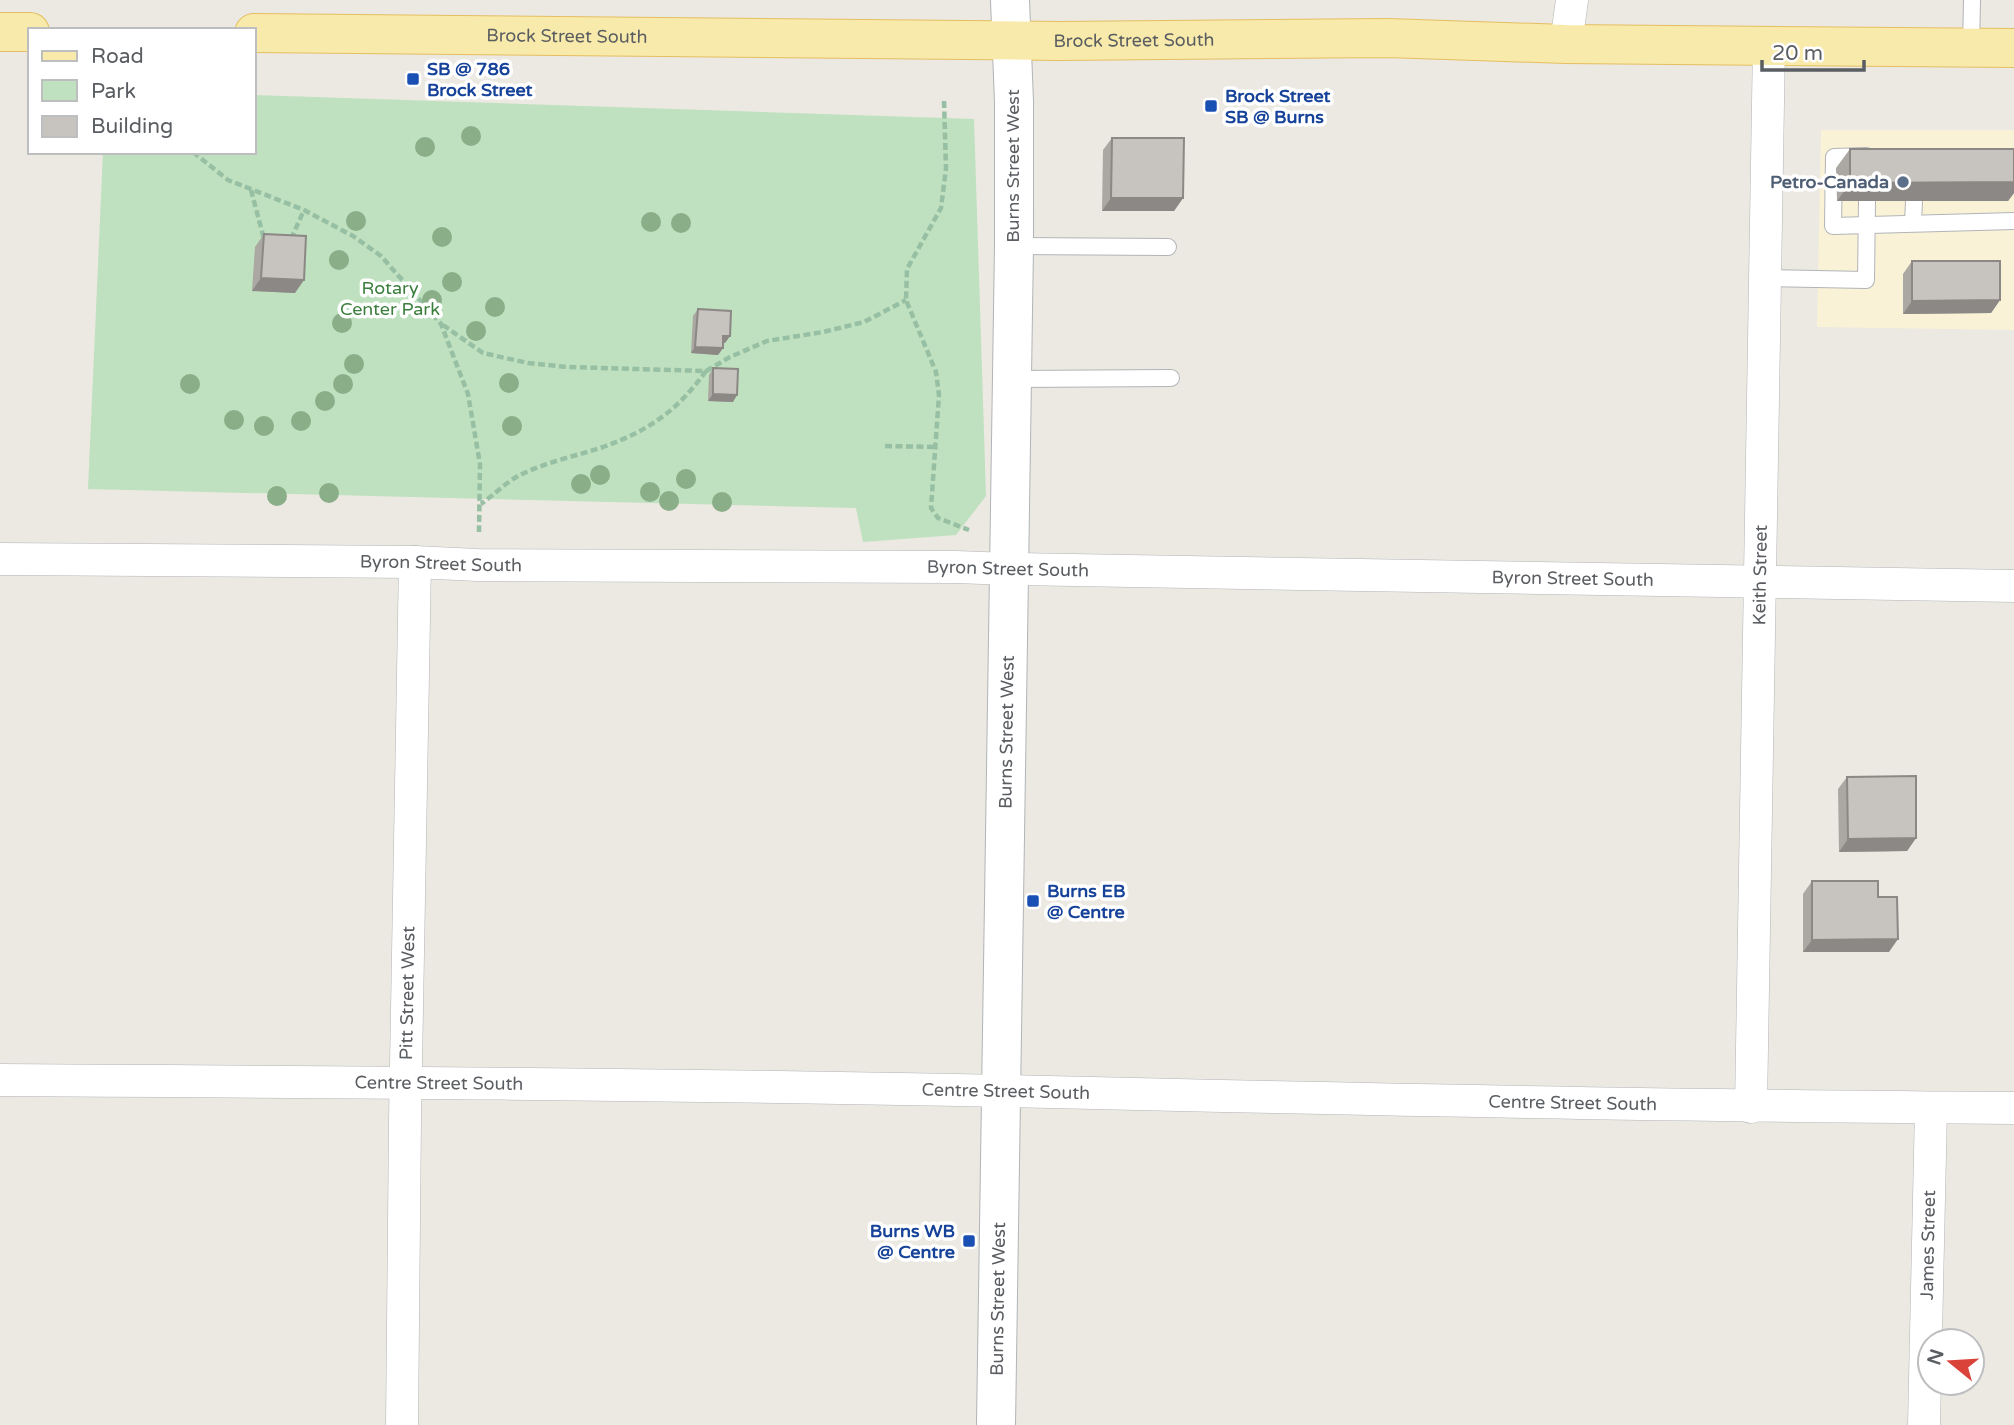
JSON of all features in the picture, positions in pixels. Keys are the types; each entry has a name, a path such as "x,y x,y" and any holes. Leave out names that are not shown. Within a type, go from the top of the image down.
{"main road":[{"path":"0,32 28,32"},
{"name":"Brock Street South","path":"256,33 1012,40 1387,38 1566,44 2014,48"}],"street":[{"name":"Burns Street West","path":"996,1425 1014,246 1010,0"},
{"path":"1566,44 1572,0"},
{"name":"Keith Street","path":"1751,1107 1769,44"},
{"name":"Byron Street South","path":"0,559 956,567 2014,586"},
{"name":"Pitt Street West","path":"402,1425 415,562"},
{"name":"Centre Street South","path":"0,1080 1002,1091 1751,1107 2014,1108"},
{"name":"James Street","path":"1924,1425 1931,1108"}],"lane":[{"path":"1971,47 1972,0"},
{"path":"1871,160 1834,157 1833,226 1913,223 1962,217 2014,221"},
{"path":"1766,278 1866,280 1867,201"},
{"path":"1913,223 1914,201"},
{"path":"1014,246 1168,247"},
{"path":"1012,379 1171,378"}],"path":[{"path":"944,101 946,168 942,208 907,269 906,300 936,372 939,395 931,508 938,518 969,530"},
{"path":"196,154 228,180 304,210 353,236 381,256 441,324 483,353 527,363 567,367 706,371"},
{"path":"251,189 264,241"},
{"path":"289,243 304,210"},
{"path":"480,505 519,475 613,442 667,414 693,389 706,371 730,357 767,341 864,322 906,300"},
{"path":"441,324 468,394 480,464 477,565"},
{"path":"886,446 936,447"}],"shaded area":[{"path":"1821,130 2014,130 2014,330 1817,327"}],"green space":[{"name":"Rotary Center Park","path":"256,95 974,119 986,496 956,535 863,542 856,508 88,489 103,154 256,154"}],"building":[{"path":"1112,138 1184,138 1183,198 1111,198"},
{"path":"1850,149 2014,149 2014,182 1850,183"},
{"path":"264,234 306,236 304,280 261,278"},
{"path":"1912,261 2000,261 2000,300 1912,301"},
{"path":"698,309 731,311 730,336 723,336 723,348 695,347"},
{"path":"713,368 738,369 737,395 713,394"},
{"path":"1916,776 1916,838 1848,839 1847,777"},
{"path":"1812,881 1878,881 1878,897 1897,897 1898,939 1812,940"}],"place":[{"name":"SB @ 786 Brock Street","path":"413,79"},
{"name":"Brock Street SB @ Burns","path":"1211,106"},
{"name":"Petro-Canada","path":"1903,182"},
{"name":"Burns EB @ Centre","path":"1033,901"},
{"name":"Burns WB @ Centre","path":"969,1241"}]}
